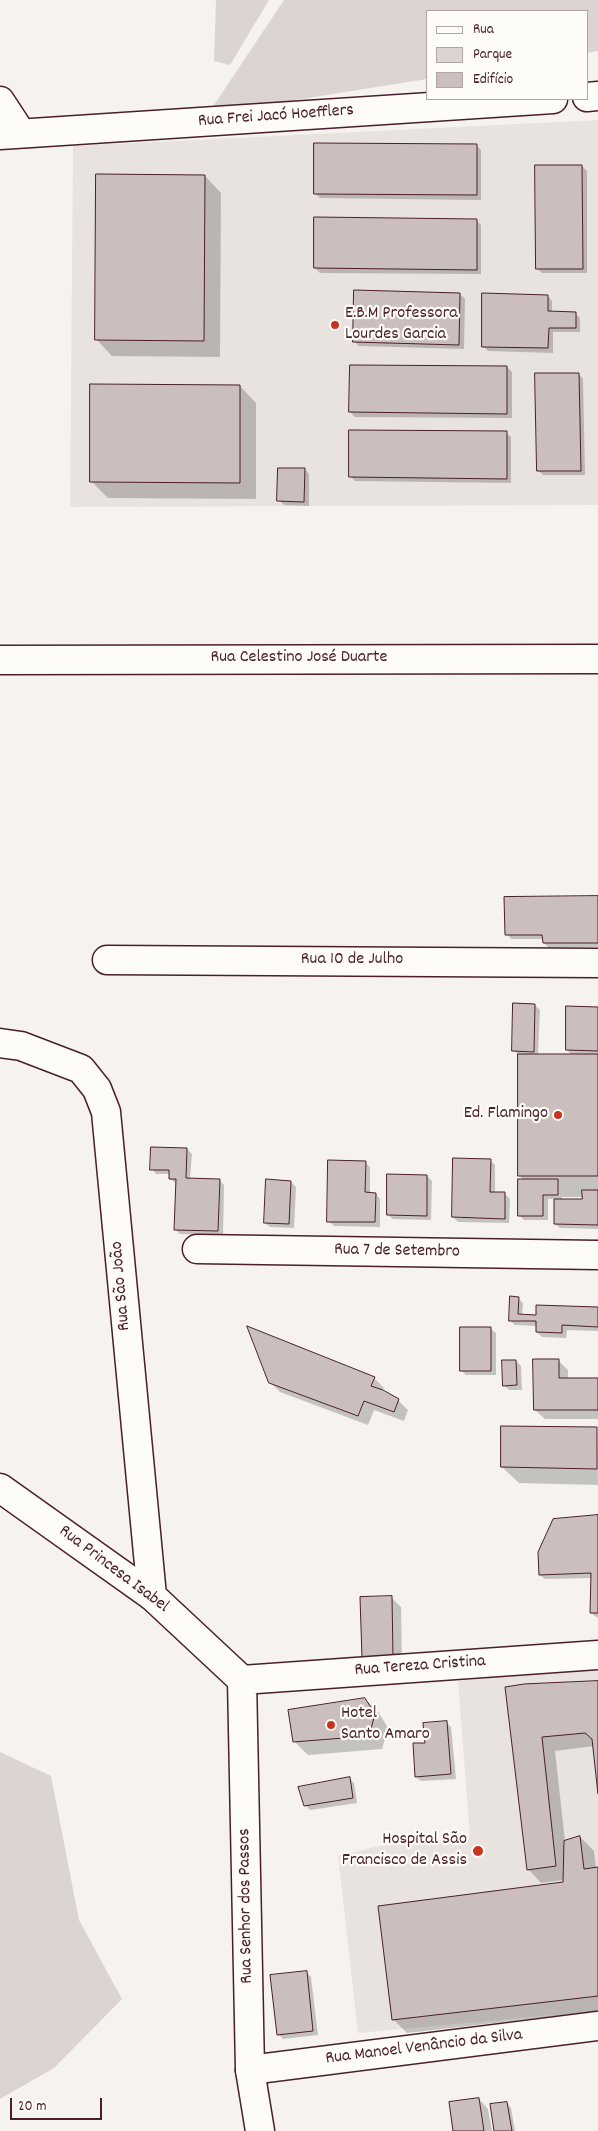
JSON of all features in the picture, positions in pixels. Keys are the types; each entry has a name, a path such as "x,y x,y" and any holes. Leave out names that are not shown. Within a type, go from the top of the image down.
{"street":[{"name":"Rua Frei Jacó Hoefflers","path":"11,134 537,100"},
{"path":"0,101 11,134"},
{"name":"Rua Celestino José Duarte","path":"0,660 598,659"},
{"name":"Rua 10 de Julho","path":"107,960 598,963"},
{"name":"Rua São João","path":"0,1043 21,1046 81,1068 97,1089 106,1112 152,1596"},
{"name":"Rua 7 de Setembro","path":"196,1249 598,1255"},
{"name":"Rua Princesa Isabel","path":"0,1488 152,1596 242,1680"},
{"name":"Rua Tereza Cristina","path":"242,1680 598,1655"},
{"name":"Rua Senhor dos Passos","path":"242,1680 250,2070 260,2131"},
{"name":"Rua Manoel Venâncio da Silva","path":"250,2070 598,2026"}],"shaded area":[{"name":"E.B.M Professora Lourdes Garcia","path":"598,120 598,505 70,507 73,146"},
{"name":"Hospital São Francisco de Assis","path":"598,1667 598,2011 358,2033 338,1856 379,1846 470,1837 458,1681"}],"green space":[{"path":"216,0 269,0 230,65 214,61"},
{"path":"284,0 598,0 598,51 588,53 588,10 426,10 426,79 208,114"},
{"path":"0,1752 51,1776 79,1920 122,1999 54,2068 0,2099"}],"building":[{"path":"314,143 477,144 477,195 314,194"},
{"path":"535,165 582,165 583,269 536,269"},
{"path":"96,174 205,175 204,341 95,340"},
{"path":"314,217 477,219 477,270 314,268"},
{"path":"354,290 460,293 459,345 353,342"},
{"path":"482,293 548,295 548,311 576,312 576,328 549,328 548,348 482,347"},
{"path":"350,365 507,366 507,414 349,412"},
{"path":"535,373 579,373 581,471 537,471"},
{"path":"90,384 240,385 240,483 90,482"},
{"path":"349,430 507,431 507,479 349,477"},
{"path":"278,468 305,468 304,502 277,501"},
{"path":"598,896 598,943 543,943 542,935 505,935 504,897"},
{"path":"513,1003 535,1004 534,1052 512,1051"},
{"path":"566,1006 598,1007 598,1051 566,1050"},
{"name":"Ed. Flamingo","path":"518,1054 598,1054 598,1176 518,1176"},
{"path":"151,1147 187,1148 186,1178 220,1179 218,1231 174,1230 176,1179 169,1179 169,1170 150,1170"},
{"path":"453,1158 491,1159 490,1192 505,1192 505,1219 452,1217"},
{"path":"328,1160 366,1161 365,1192 376,1193 375,1222 327,1222"},
{"path":"387,1174 427,1175 427,1216 387,1215"},
{"path":"266,1179 291,1181 289,1224 264,1223"},
{"path":"518,1179 558,1179 558,1195 543,1195 543,1216 518,1216"},
{"path":"582,1190 598,1190 598,1225 554,1224 554,1199 582,1199"},
{"path":"510,1296 519,1297 518,1314 536,1315 536,1305 598,1307 598,1327 562,1325 562,1333 536,1332 536,1321 509,1321"},
{"path":"247,1326 375,1377 371,1386 399,1399 394,1412 364,1401 358,1416 269,1383"},
{"path":"460,1327 491,1327 491,1371 460,1371"},
{"path":"533,1359 559,1359 559,1378 598,1378 598,1410 534,1410"},
{"path":"502,1360 516,1360 517,1385 503,1386"},
{"path":"501,1426 597,1427 597,1469 501,1467"},
{"path":"598,1515 598,1613 590,1613 591,1573 539,1575 538,1552 553,1519"},
{"path":"392,1596 393,1658 362,1658 360,1597"},
{"path":"598,1681 598,1794 592,1739 585,1733 542,1737 556,1866 527,1870 505,1687 524,1684"},
{"name":"Hotel Santo Amaro","path":"365,1698 375,1714 369,1736 293,1742 288,1710"},
{"path":"447,1721 451,1774 415,1777 413,1743 425,1743 423,1723"},
{"path":"350,1777 353,1798 304,1806 298,1787"},
{"path":"580,1836 584,1869 598,1867 598,1996 392,2020 378,1906 563,1882 564,1841"},
{"path":"307,1971 313,2031 277,2035 270,1975"},
{"path":"479,2098 484,2131 453,2131 449,2102"},
{"path":"507,2102 512,2131 494,2131 490,2104"}],"place":[{"name":"E.B.M Professora Lourdes Garcia","path":"335,325"},
{"name":"Ed. Flamingo","path":"558,1115"},
{"name":"Hotel Santo Amaro","path":"331,1725"},
{"name":"Hospital São Francisco de Assis","path":"478,1851"}]}
